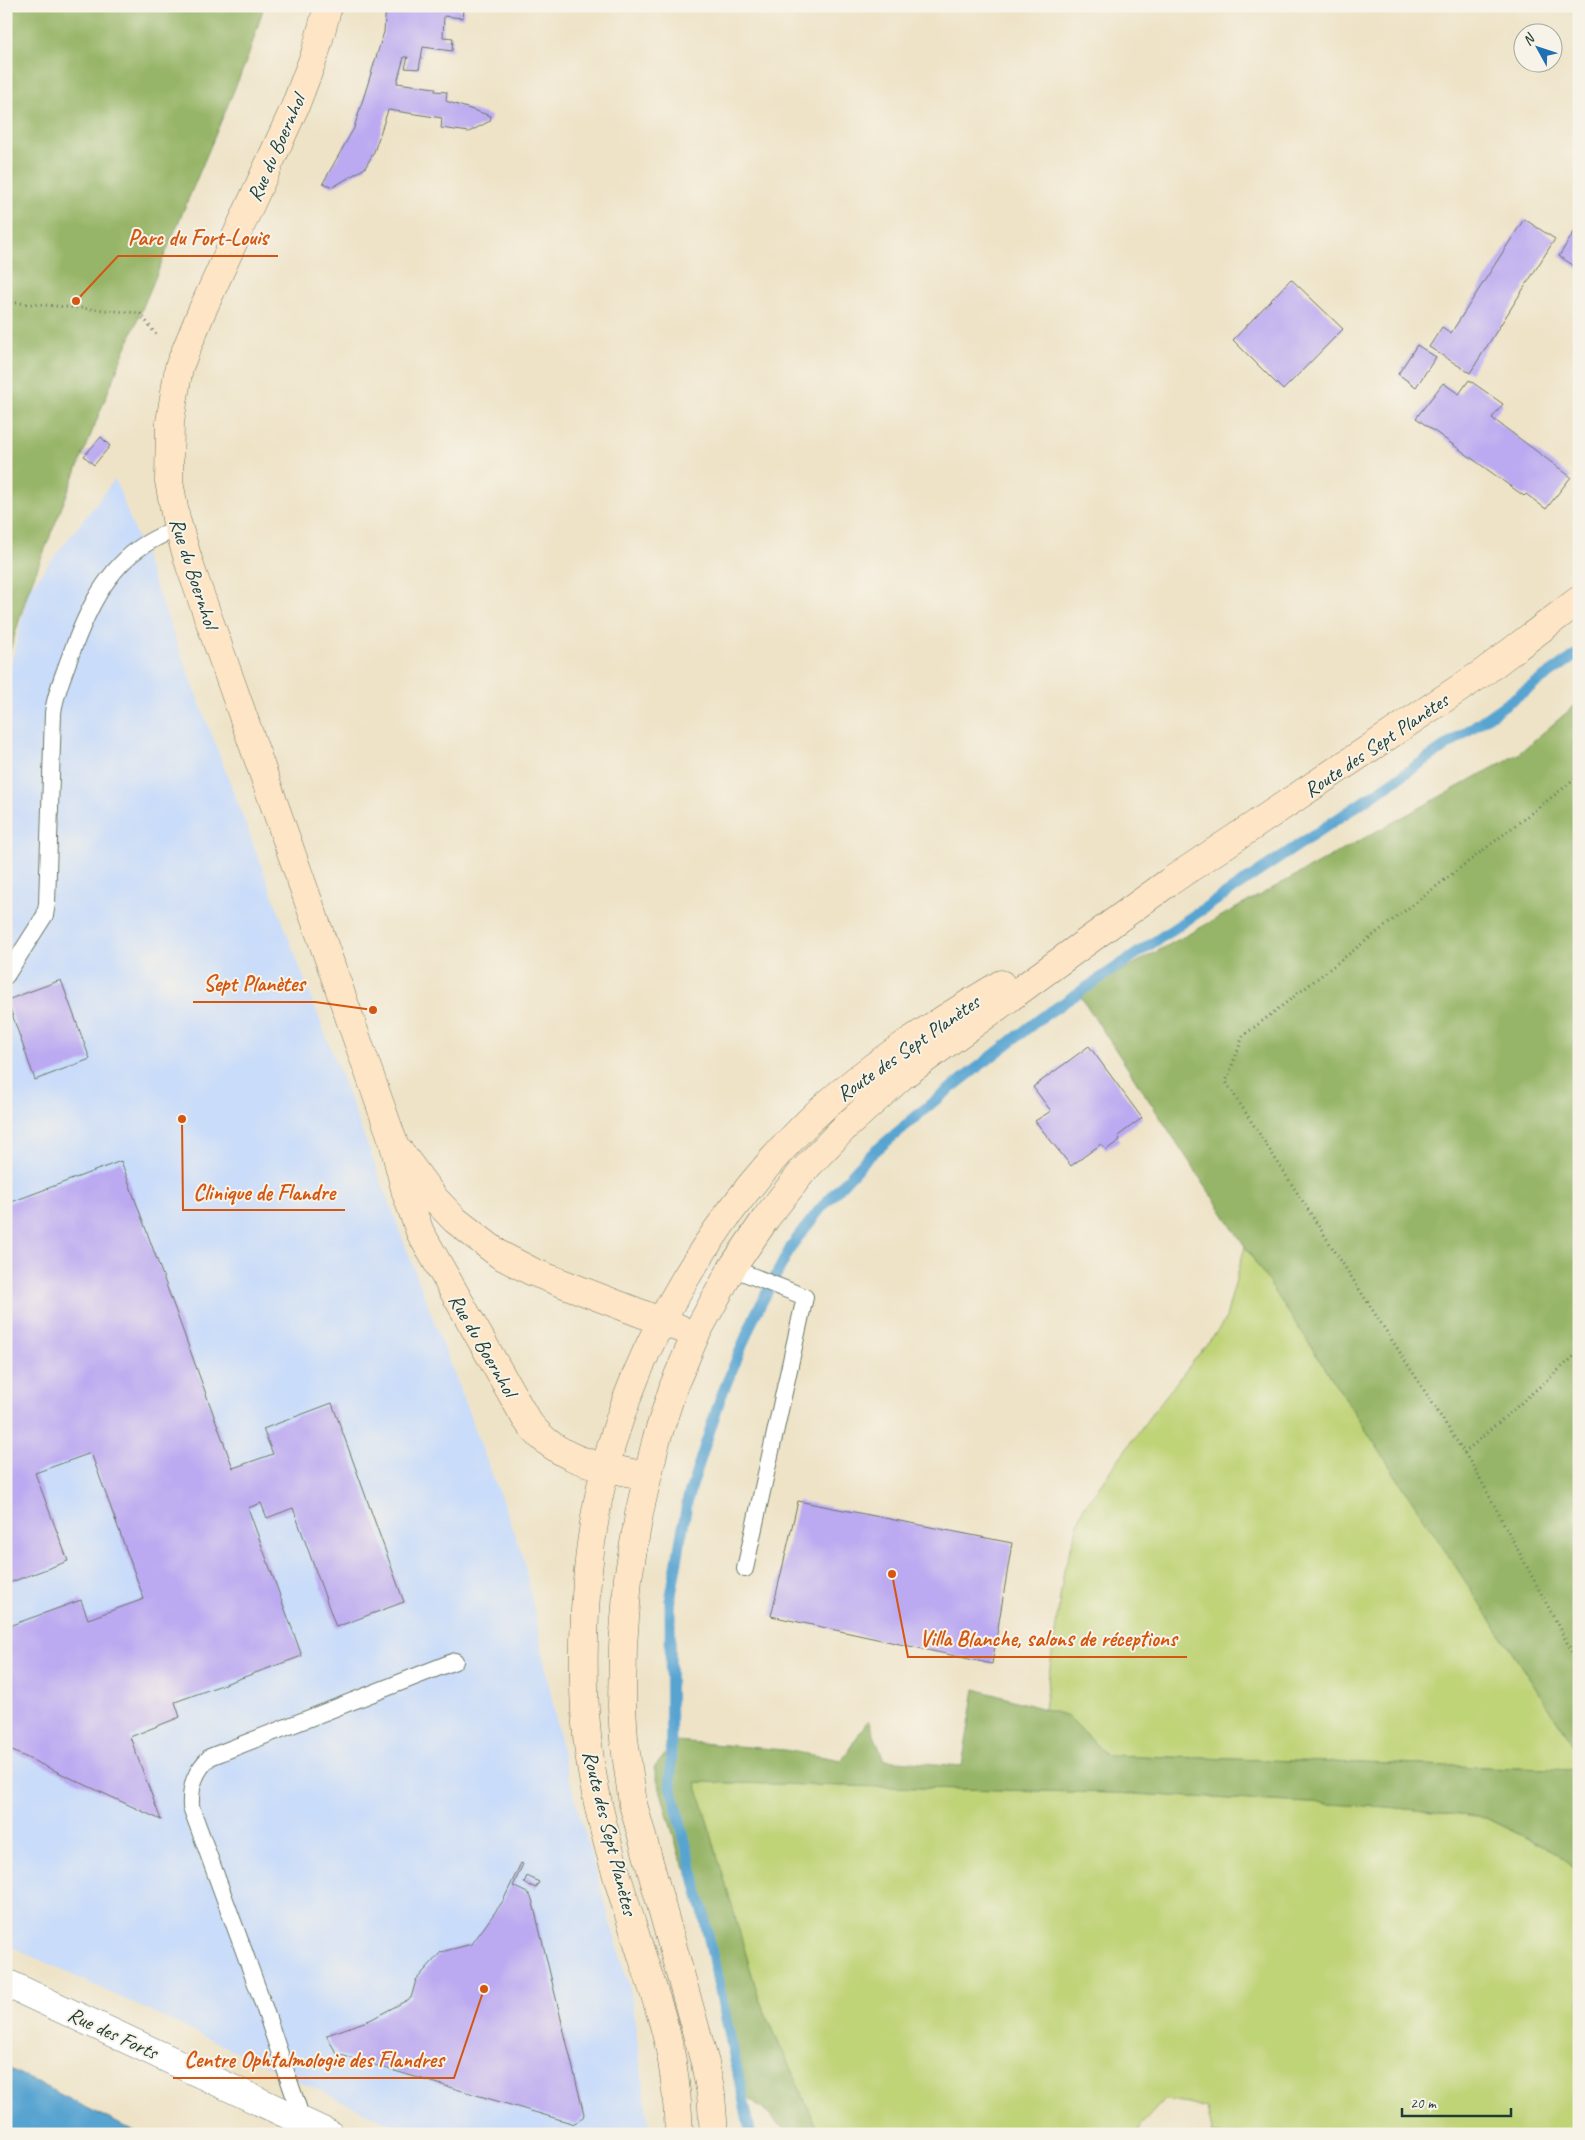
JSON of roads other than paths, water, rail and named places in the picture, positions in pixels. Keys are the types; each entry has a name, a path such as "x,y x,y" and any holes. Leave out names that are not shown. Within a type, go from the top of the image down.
{"main road":[{"name":"Rue du Boernhol","path":"328,6 315,54 294,109 201,313 179,367 170,422 169,462 172,502 178,527 213,631 394,1141 406,1193 420,1232 526,1419 539,1436 556,1450 580,1461 647,1476"},
{"name":"Route des Sept Planètes","path":"679,2134 672,2058 609,1846 596,1794 587,1737 583,1675 585,1602 594,1529 605,1468 625,1404 662,1321 726,1217 790,1141 829,1102 879,1062 922,1032 1169,882 1468,683 1579,600"},
{"name":"Route des Sept Planètes","path":"714,2134 711,2094 705,2063 637,1820 624,1739 622,1682 628,1578 647,1476 674,1385 696,1334 732,1268 766,1218 803,1171 845,1127 884,1090 1169,882"},
{"name":"Rue du Boernhol","path":"394,1141 435,1199 469,1232 500,1255 533,1272 696,1334"}],"street":[{"name":"Rue des Forts","path":"6,1983 328,2134"}],"lane":[{"path":"6,976 45,915 54,701 78,635 93,602 121,565 139,548 178,527"},
{"path":"732,1268 805,1298 745,1569"},
{"path":"303,2122 260,1995 191,1806 190,1793 193,1782 197,1773 210,1757 455,1661"}],"water":[{"path":"6,2067 139,2134 6,2134"}],"waterway":[{"path":"750,2130 704,1916 671,1786 670,1601 688,1498 720,1399 754,1317 792,1245 820,1209 866,1159 932,1103 1041,1018 1446,746 1579,653"}],"place":[{"name":"Parc du Fort-Louis","path":"76,301"},
{"name":"Sept Planètes","path":"373,1010"},
{"name":"Clinique de Flandre","path":"182,1119"},
{"name":"Villa Blanche, salons de réceptions","path":"892,1574"},
{"name":"Centre Ophtalmologie des Flandres","path":"484,1989"}]}
